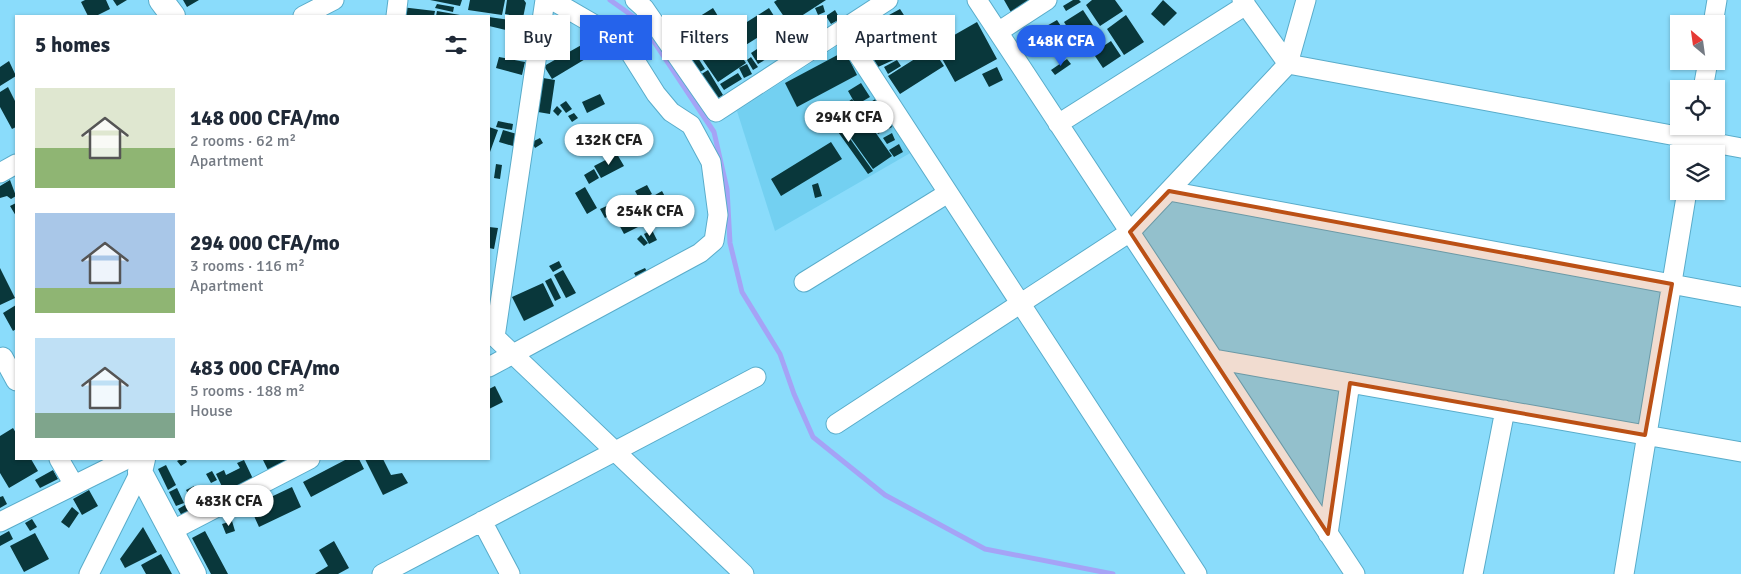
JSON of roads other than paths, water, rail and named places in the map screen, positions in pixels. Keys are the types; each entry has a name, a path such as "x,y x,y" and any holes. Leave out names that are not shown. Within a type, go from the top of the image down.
{"street":[{"path":"161,0 172,15"},
{"path":"304,15 334,0"},
{"path":"396,15 398,0"},
{"path":"545,0 495,337 744,574"},
{"path":"490,366 700,253 714,242 718,215 711,162 701,140 691,125 671,112 629,51 614,36 552,0"},
{"path":"865,15 888,0"},
{"path":"977,0 1355,574"},
{"path":"998,32 1047,0"},
{"path":"836,424 1130,232 1288,64 1306,0"},
{"path":"1714,15 1717,0"},
{"path":"645,3 716,112 837,33"},
{"path":"1058,124 1244,3 1288,64 1741,148"},
{"path":"862,60 1197,574"},
{"path":"0,173 15,165"},
{"path":"1169,191 1741,297"},
{"path":"804,282 948,193"},
{"path":"1624,574 1686,200"},
{"path":"6,355 15,378"},
{"path":"1214,359 1741,452"},
{"path":"382,574 756,377"},
{"path":"1328,534 1350,383"},
{"path":"1474,574 1505,410"},
{"path":"60,460 74,485"},
{"path":"171,531 308,460"},
{"path":"0,522 74,485 137,463"},
{"path":"137,463 194,574"},
{"path":"89,574 137,463"},
{"path":"482,521 510,574"}],"waterway":[{"path":"610,0 641,22 714,132 727,189 730,243 742,292 780,354 794,394 813,437 885,495 985,549 1113,574"}]}
